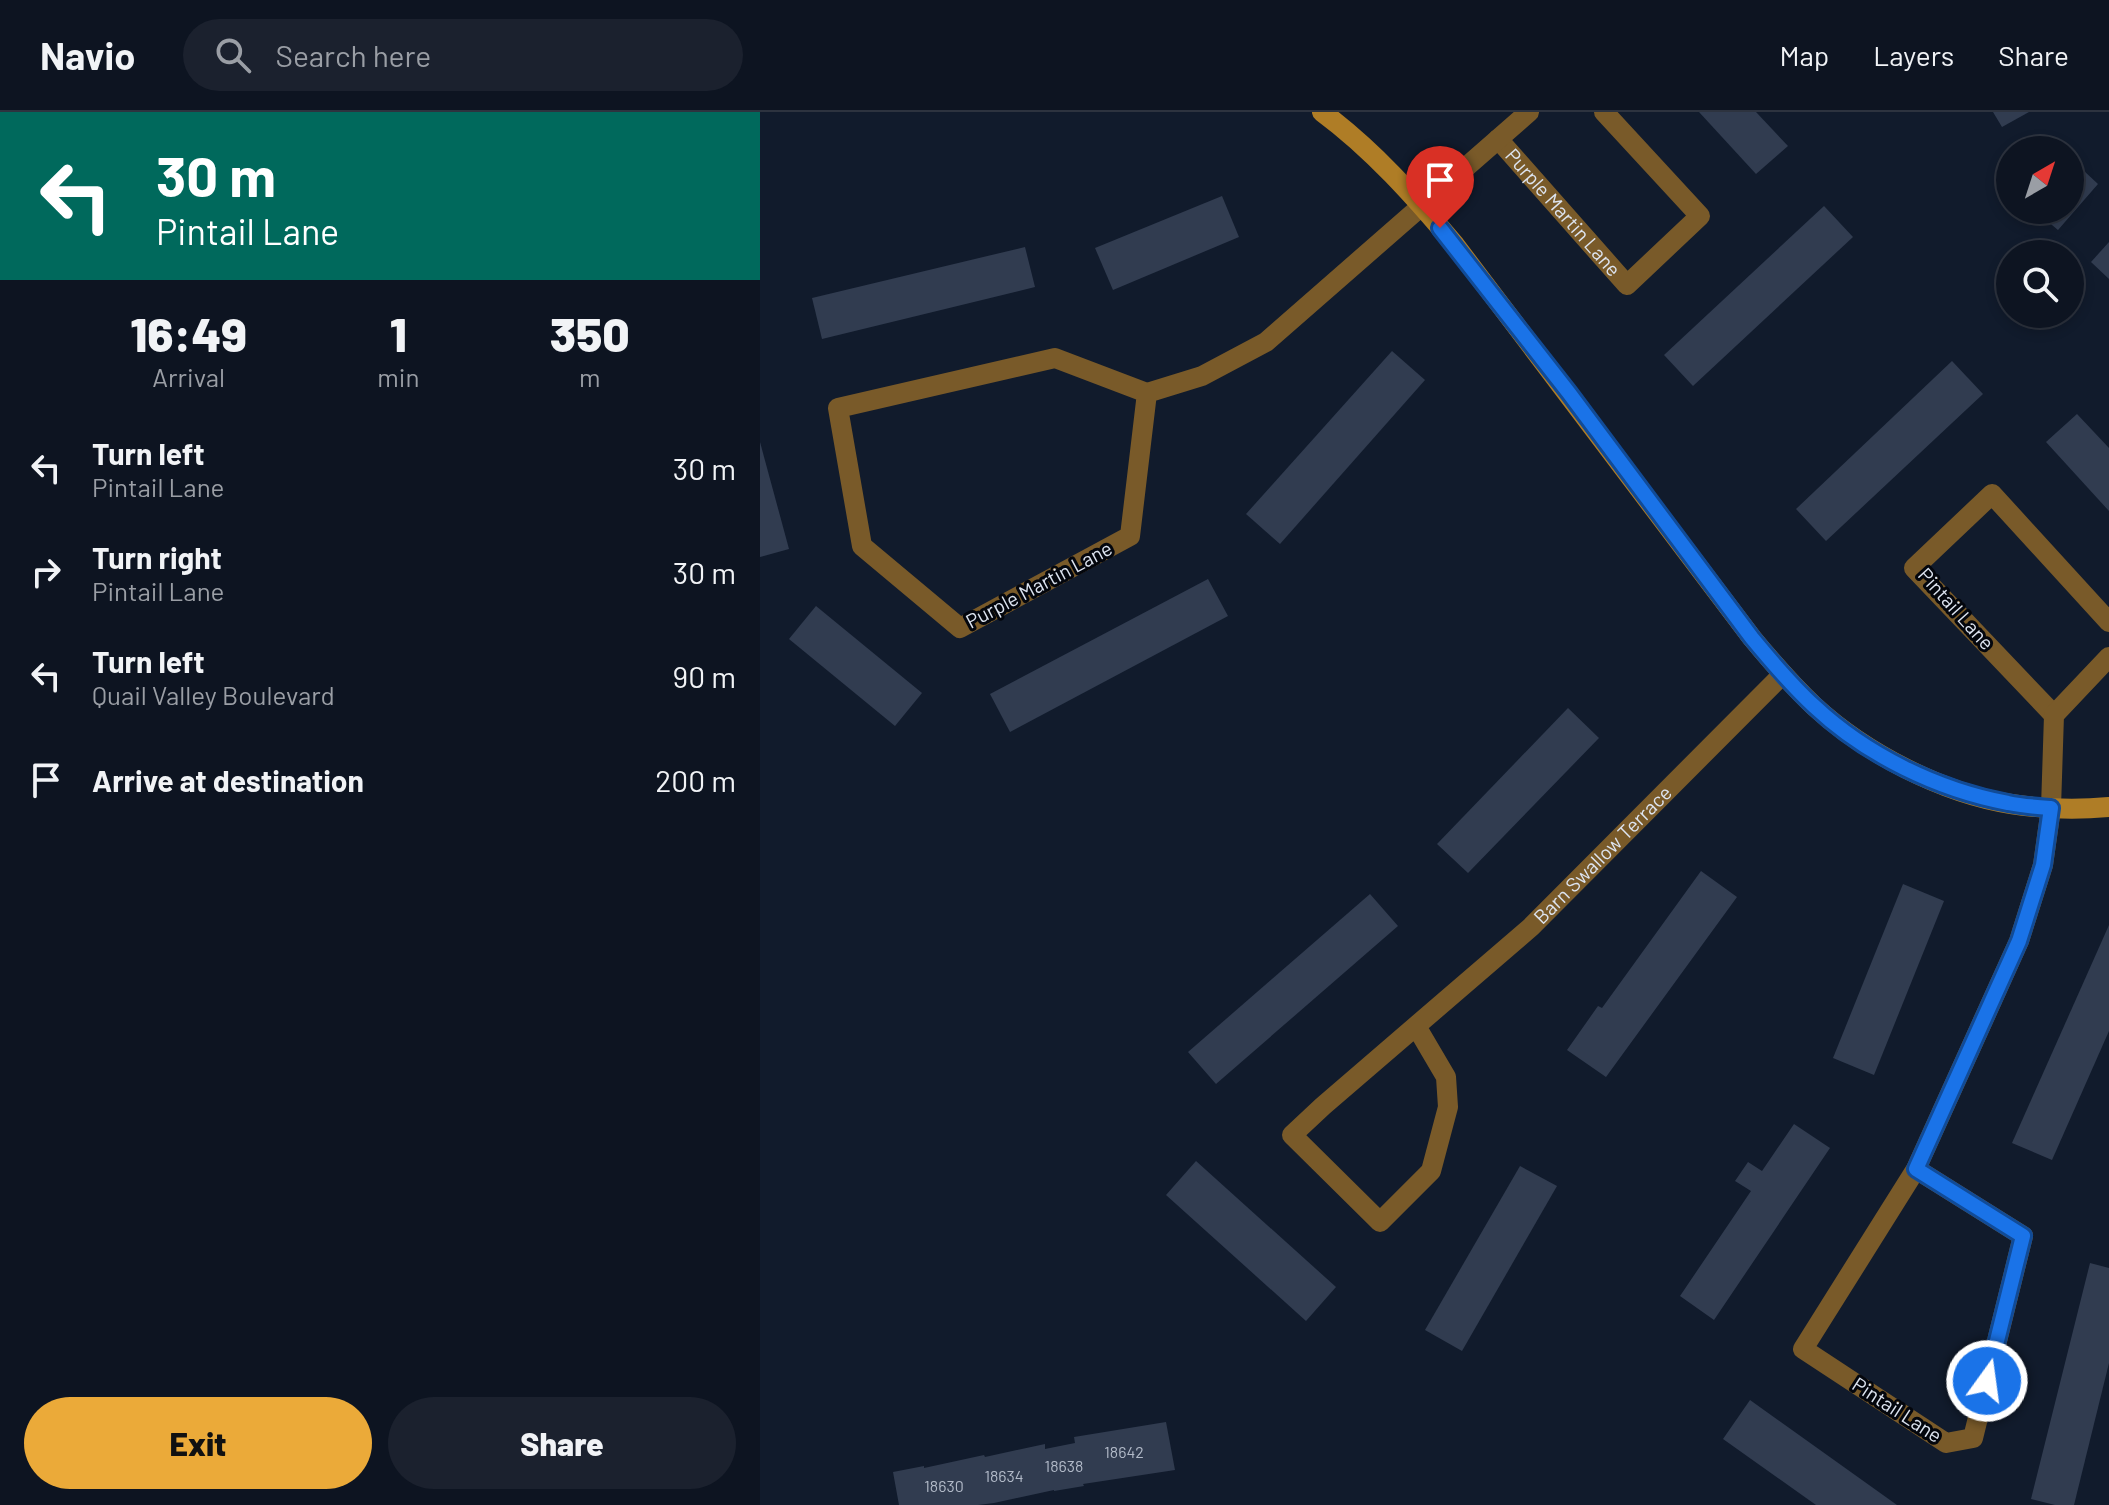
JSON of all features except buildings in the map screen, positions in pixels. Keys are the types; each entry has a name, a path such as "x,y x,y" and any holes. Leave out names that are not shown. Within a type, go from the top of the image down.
{"street":[{"path":"1322,112 1359,142 1455,245 1752,638 1815,707 1844,731 1876,751 1966,793 2010,804 2083,809 2109,807"},
{"name":"Purple Martin Lane","path":"1147,393 1130,536 960,628 862,546 838,408 1055,358 1147,393 1202,376 1266,342 1529,112"},
{"name":"Purple Martin Lane","path":"1498,139 1627,285 1700,216 1604,112"},
{"name":"Pintail Lane","path":"1916,1169 2023,1236 1973,1438 1946,1443 1803,1349 1916,1169 2019,941 2043,865 2051,808 2054,715 1914,568 1992,494 2109,622"},
{"path":"2054,715 2109,657"},
{"name":"Barn Swallow Terrace","path":"1416,1026 1446,1077 1448,1107 1431,1171 1380,1222 1292,1135 1416,1026 1531,927 1783,674"}],"route":[{"path":"1440,228 1569,393 1752,638 1815,707 1856,739 1926,778 1966,793 2010,804 2051,808 2043,865 2019,941 1916,1169 2023,1236 1987,1381"}]}
